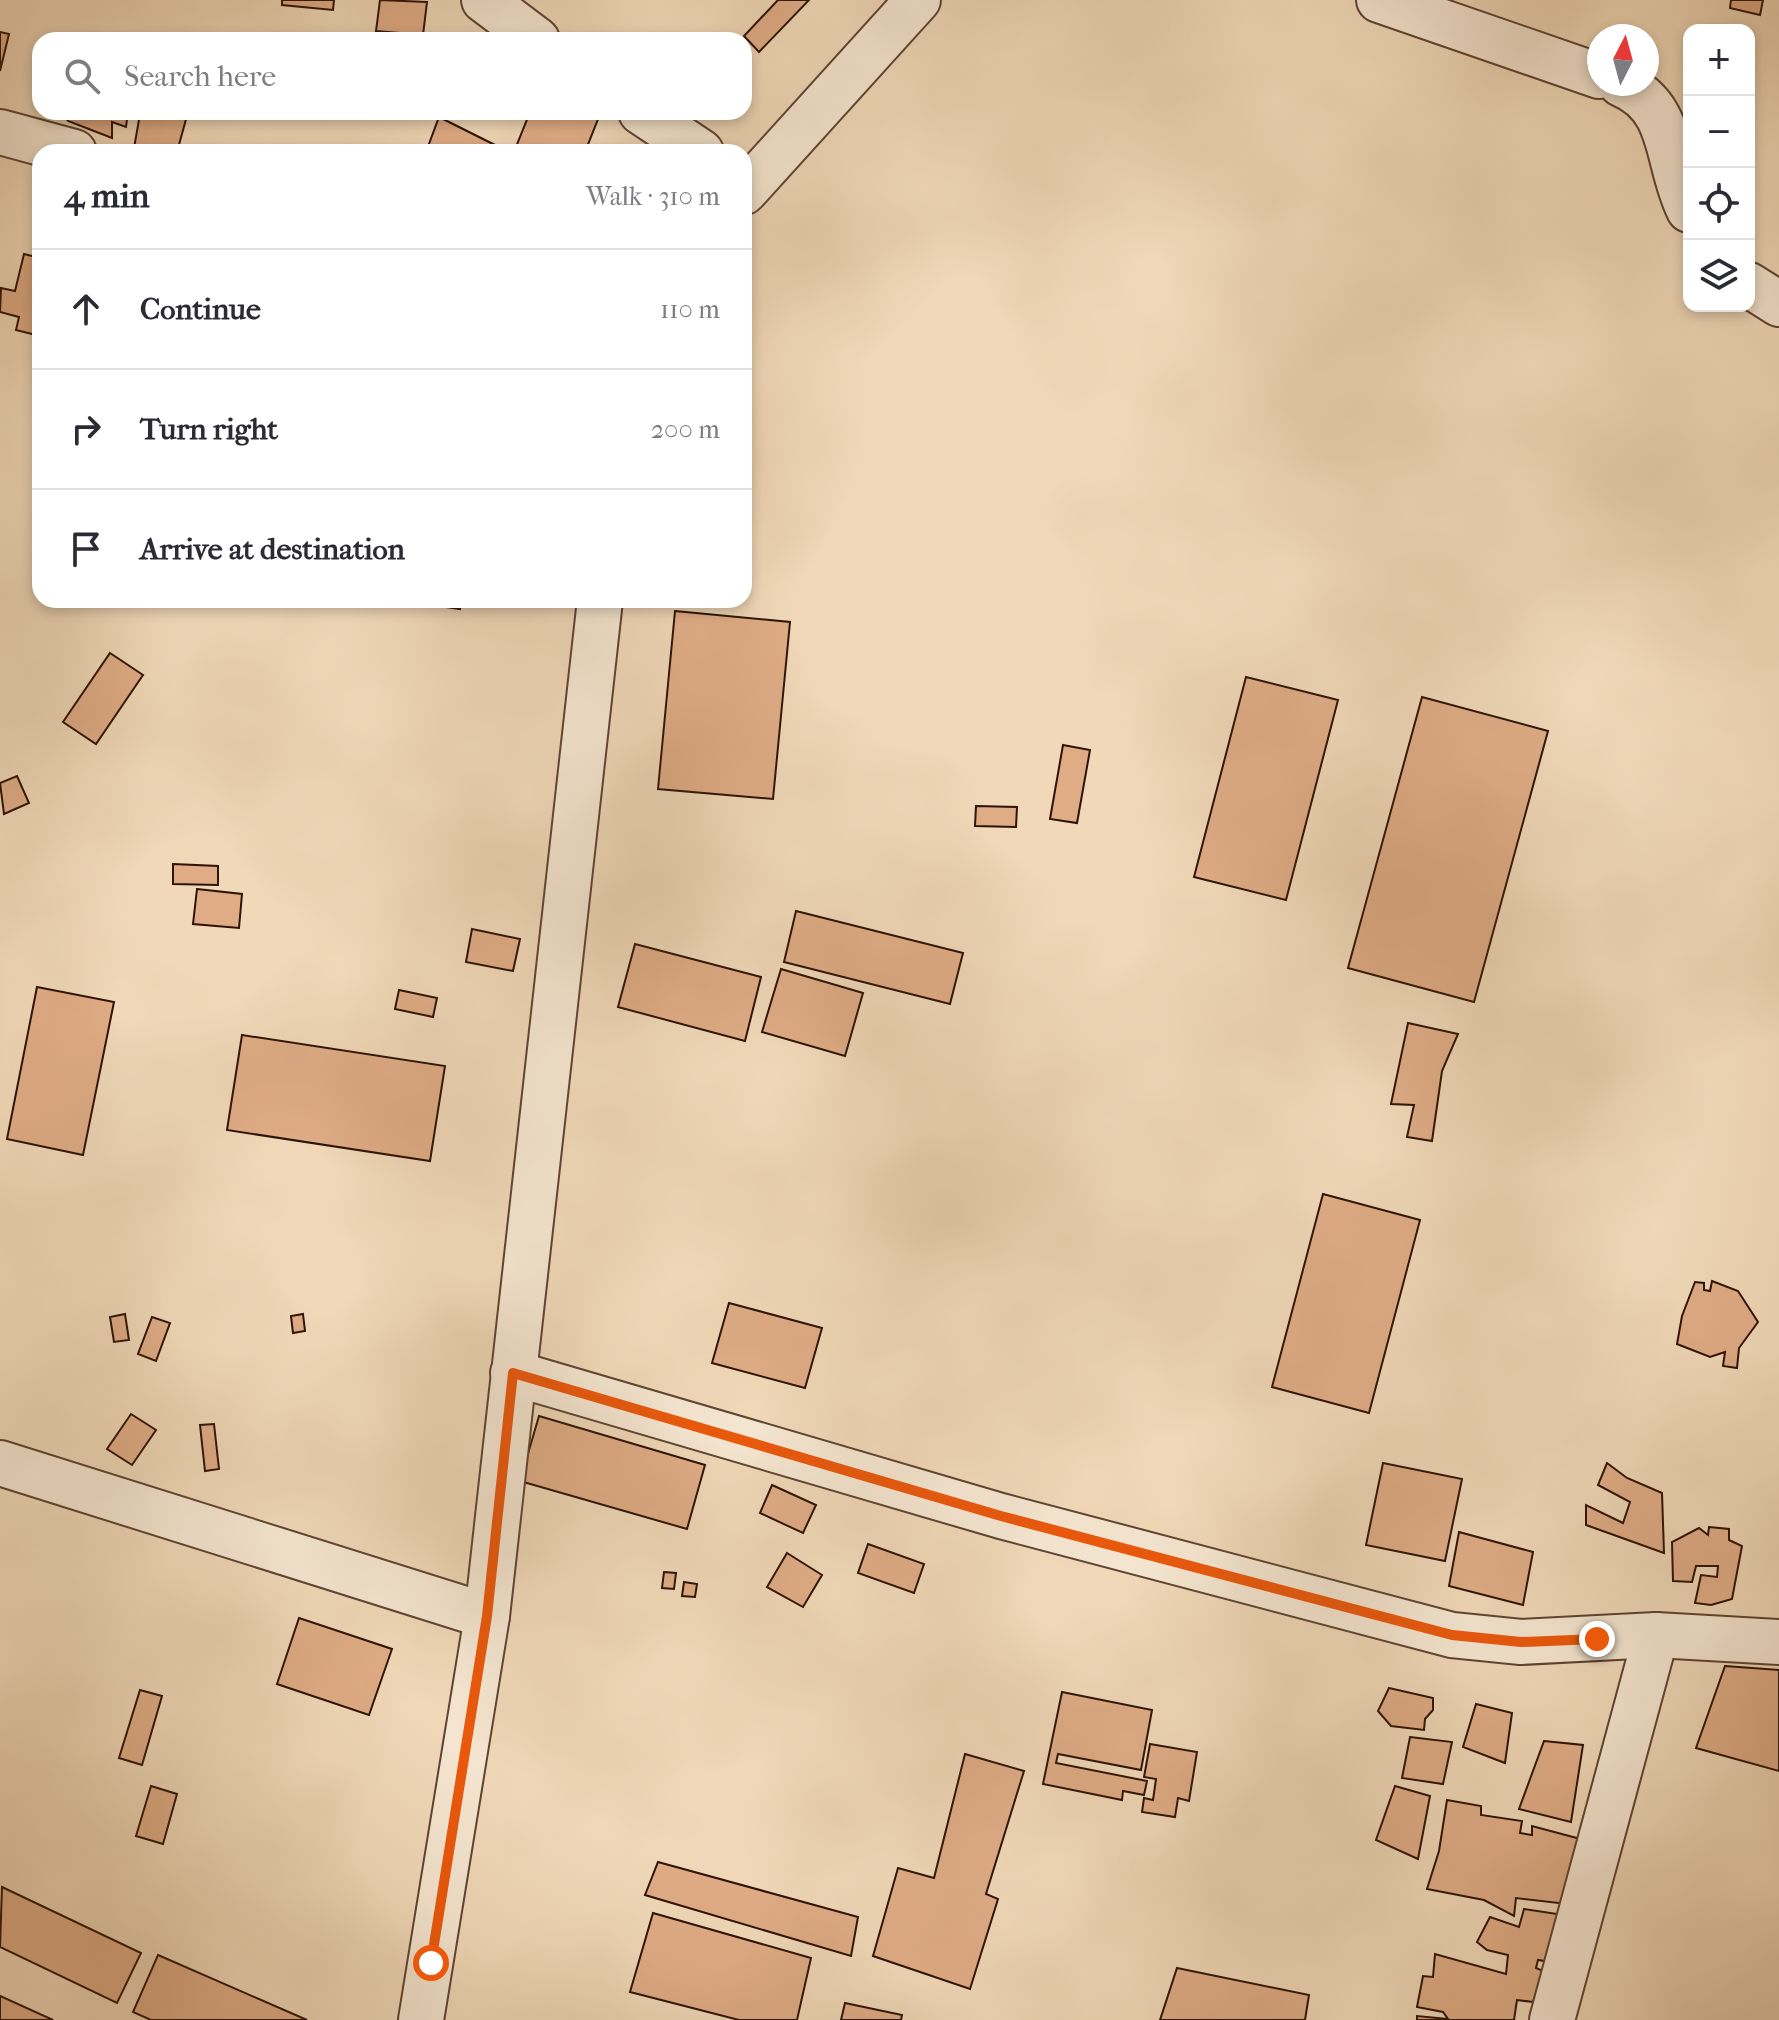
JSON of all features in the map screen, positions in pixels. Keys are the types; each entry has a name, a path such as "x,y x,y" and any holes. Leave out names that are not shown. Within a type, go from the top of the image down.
{"street":[{"path":"484,0 526,32"},
{"path":"752,179 918,0"},
{"path":"1379,0 1587,72"},
{"path":"1643,96 1650,100 1660,117 1683,195"},
{"path":"653,120 689,144"},
{"path":"0,132 44,144"},
{"path":"1755,289 1779,304"},
{"path":"421,2020 487,1616 599,608"},
{"path":"513,1373 1001,1516 1452,1635 1521,1642 1656,1635 1779,1642"},
{"path":"0,1463 487,1616"},
{"path":"1552,2020 1656,1635"}],"building":[{"path":"282,0 334,0 333,10 282,5"},
{"path":"380,0 427,2 423,32 376,31"},
{"path":"778,0 809,0 759,52 752,45 752,32 748,32"},
{"path":"1731,0 1763,0 1760,15 1730,8"},
{"path":"0,32 9,34 0,71"},
{"path":"127,120 126,127 112,122 112,138 68,121"},
{"path":"139,120 186,120 179,144 135,144"},
{"path":"438,120 445,120 493,144 429,144"},
{"path":"527,120 598,120 588,144 517,144"},
{"path":"24,254 32,256 32,334 16,330 19,317 0,312 1,288 15,291"},
{"path":"675,611 790,622 773,799 658,789"},
{"path":"110,653 143,675 96,744 63,722"},
{"path":"1246,677 1338,700 1286,900 1194,877"},
{"path":"1422,697 1548,731 1474,1002 1348,968"},
{"path":"1063,745 1090,750 1077,823 1050,819"},
{"path":"17,776 29,803 4,814 0,783"},
{"path":"976,806 1017,807 1016,827 975,826"},
{"path":"173,864 218,866 218,885 173,884"},
{"path":"197,889 242,894 239,928 193,924"},
{"path":"796,911 963,953 950,1004 784,962"},
{"path":"472,929 520,939 513,971 466,962"},
{"path":"635,944 761,977 745,1041 618,1007"},
{"path":"781,969 863,993 845,1056 762,1032"},
{"path":"37,987 114,1002 83,1155 7,1139"},
{"path":"399,990 437,998 433,1017 395,1009"},
{"path":"1408,1023 1458,1034 1442,1071 1432,1141 1407,1137 1414,1105 1391,1104"},
{"path":"242,1035 445,1066 430,1161 227,1130"},
{"path":"1323,1194 1420,1220 1369,1413 1272,1387"},
{"path":"1712,1281 1738,1291 1758,1322 1739,1348 1737,1368 1723,1366 1725,1352 1710,1357 1677,1344 1682,1316 1695,1282 1704,1283 1704,1290 1710,1291"},
{"path":"729,1303 822,1328 805,1388 712,1363"},
{"path":"125,1314 129,1340 114,1342 110,1317"},
{"path":"303,1314 305,1331 293,1333 291,1316"},
{"path":"152,1317 170,1323 156,1361 138,1354"},
{"path":"131,1414 156,1430 132,1465 107,1449"},
{"path":"539,1416 705,1465 687,1529 520,1481"},
{"path":"214,1424 219,1469 205,1471 200,1425"},
{"path":"1383,1463 1462,1479 1445,1561 1366,1545"},
{"path":"1607,1463 1627,1478 1662,1493 1664,1553 1586,1525 1586,1505 1623,1523 1630,1502 1598,1485"},
{"path":"772,1485 816,1505 803,1533 760,1513"},
{"path":"1709,1527 1729,1529 1729,1540 1742,1546 1732,1599 1711,1605 1695,1603 1701,1575 1717,1577 1718,1566 1696,1566 1692,1582 1673,1581 1672,1542 1699,1528 1708,1535"},
{"path":"1459,1532 1533,1552 1523,1605 1449,1586"},
{"path":"868,1544 924,1564 914,1593 858,1573"},
{"path":"787,1553 822,1575 803,1607 767,1587"},
{"path":"664,1572 676,1573 674,1589 662,1588"},
{"path":"684,1582 697,1584 695,1597 682,1596"},
{"path":"299,1618 392,1649 369,1715 277,1684"},
{"path":"1725,1666 1779,1670 1779,1771 1696,1748"},
{"path":"1389,1688 1433,1698 1433,1710 1425,1719 1424,1730 1391,1726 1378,1711"},
{"path":"140,1690 162,1696 142,1765 119,1758"},
{"path":"1062,1692 1152,1710 1141,1770 1058,1754 1056,1763 1147,1781 1144,1795 1123,1791 1122,1800 1043,1784"},
{"path":"1476,1704 1512,1713 1505,1763 1463,1747"},
{"path":"1410,1737 1452,1742 1443,1784 1402,1778"},
{"path":"1544,1741 1583,1745 1571,1822 1519,1809"},
{"path":"1150,1744 1197,1752 1189,1801 1178,1798 1175,1817 1142,1812 1144,1798 1153,1800 1156,1779 1144,1777"},
{"path":"965,1754 1024,1771 986,1894 998,1899 970,1989 873,1956 898,1868 934,1878"},
{"path":"151,1786 177,1794 163,1844 136,1836"},
{"path":"1395,1786 1430,1796 1418,1859 1376,1840"},
{"path":"1447,1800 1481,1806 1481,1815 1522,1821 1520,1833 1532,1835 1532,1826 1588,1841 1567,1904 1516,1898 1514,1916 1484,1900 1427,1889 1439,1851"},
{"path":"658,1862 858,1917 851,1956 645,1895"},
{"path":"2,1887 141,1953 117,2003 0,1947"},
{"path":"1524,1909 1564,1915 1557,1963 1538,1960 1536,1968 1543,1971 1533,2002 1517,2000 1514,2020 1417,2020 1417,2016 1448,2019 1443,2012 1417,2007 1423,1976 1433,1977 1435,1954 1506,1974 1508,1955 1487,1950 1477,1942 1490,1917 1519,1927"},
{"path":"653,1913 811,1958 797,2020 739,2020 630,1992"},
{"path":"158,1955 307,2020 151,2020 133,2012"},
{"path":"1177,1968 1309,1995 1305,2020 1160,2020"},
{"path":"0,1996 53,2020 0,2020"},
{"path":"845,2003 902,2015 901,2020 841,2020"}],"route":[{"path":"431,1963 487,1616 513,1373 1001,1516 1452,1635 1521,1642 1597,1639"}]}
